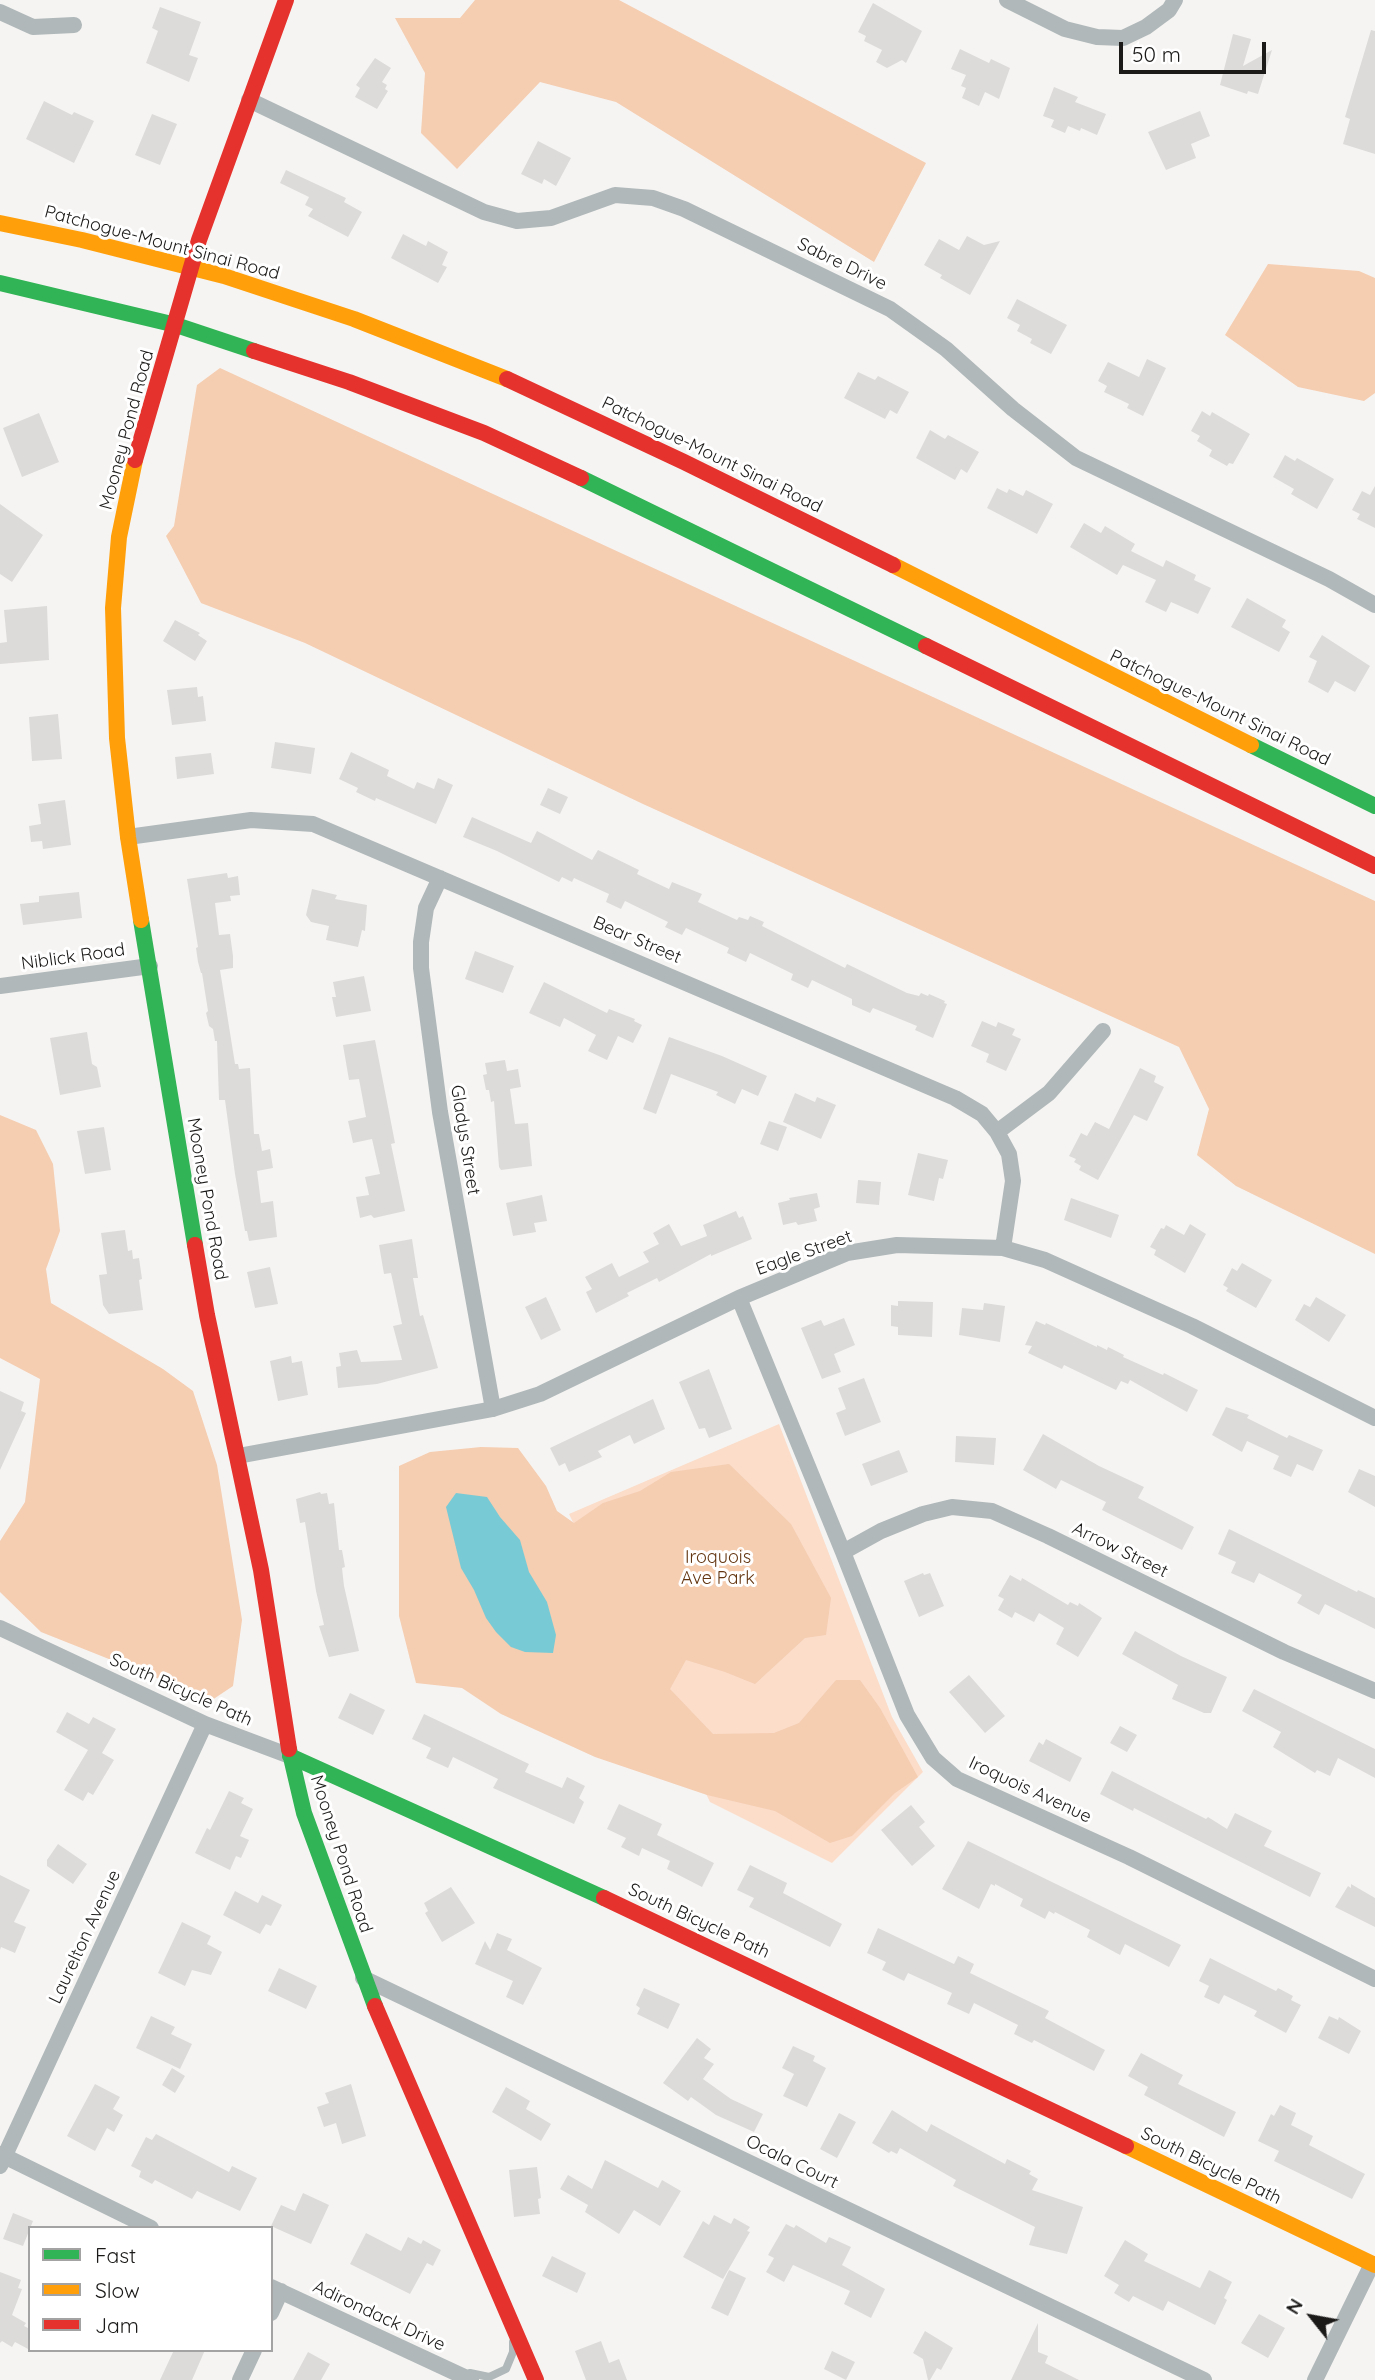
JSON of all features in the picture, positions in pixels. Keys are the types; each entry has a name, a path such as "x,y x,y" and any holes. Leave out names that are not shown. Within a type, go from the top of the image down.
{"main road":[{"name":"Mooney Pond Road","path":"286,0 200,240 135,461 119,536 115,573 114,691 128,836 207,1315 261,1570 290,1756 304,1813 363,1978 536,2380"},
{"name":"Patchogue-Mount Sinai Road","path":"0,223 193,267 291,297 424,344 556,400 976,605 1133,687 1375,806"},
{"path":"0,283 176,325 349,382 473,429 550,462 1375,866"},
{"name":"South Bicycle Path","path":"290,1756 684,1934 1374,2265"}],"street":[{"path":"1007,0 1065,29 1097,37 1123,38 1146,27 1168,10 1175,0"},
{"path":"0,12 33,27 74,25"},
{"name":"Sabre Drive","path":"249,100 484,212 517,221 551,218 615,195 653,198 684,209 890,309 946,349 1013,409 1076,458 1329,579 1375,605"},
{"name":"Bear Street","path":"128,836 250,820 313,824 955,1098 982,1114 997,1132 1009,1154 1013,1181 1003,1248"},
{"name":"Gladys Street","path":"440,878 426,908 421,942 421,968 440,1112 493,1409"},
{"name":"Niblick Road","path":"0,986 34,979 150,966"},
{"path":"997,1132 1049,1093 1103,1031"},
{"name":"Eagle Street","path":"238,1457 493,1409 540,1394 739,1298 847,1253 897,1245 1003,1248 1045,1260 1192,1326 1375,1418"},
{"name":"Iroquois Avenue","path":"739,1298 907,1715 933,1758 957,1779 1129,1857 1375,1979"},
{"name":"Arrow Street","path":"843,1552 881,1531 923,1514 952,1507 992,1511 1284,1652 1375,1690"},
{"name":"South Bicycle Path","path":"0,1628 205,1724 290,1756"},
{"name":"Laurelton Avenue","path":"2,2159 205,1724"},
{"name":"Ocala Court","path":"363,1978 1203,2380"},
{"path":"2,2159 147,2226"},
{"path":"1315,2380 1374,2265"},
{"name":"Adirondack Drive","path":"276,2289 471,2380"},
{"path":"240,2380 253,2352"}],"lane":[{"path":"441,2365 489,2377 499,2374 506,2369 513,2352 512,2325"}],"green space":[{"path":"475,0 619,0 926,163 874,262 616,102 540,82 457,169 421,133 425,73 395,18 460,18"},
{"path":"1268,264 1359,271 1375,278 1375,393 1364,401 1298,387 1225,335"},
{"path":"220,368 1375,901 1375,1254 1236,1186 1197,1155 1209,1109 1179,1047 643,804 305,643 201,603 166,536 174,526 197,385"},
{"path":"0,1115 36,1130 53,1164 60,1231 46,1269 51,1303 163,1369 193,1391 217,1465 242,1620 233,1686 212,1700 41,1632 0,1592 0,1541 25,1502 40,1379 0,1358"},
{"name":"Iroquois Ave Park","path":"779,1424 892,1717 923,1772 832,1863 710,1802 569,1514"},
{"path":"481,1447 518,1448 546,1486 557,1511 574,1523 603,1503 640,1491 671,1472 729,1464 791,1524 831,1598 826,1635 805,1638 755,1684 686,1660 670,1689 713,1734 774,1733 799,1723 836,1680 860,1680 880,1708 918,1777 895,1793 852,1836 830,1843 775,1811 707,1795 595,1757 501,1714 462,1688 416,1683 399,1616 399,1466 430,1452"}],"water":[{"path":"456,1493 487,1497 520,1540 529,1572 547,1602 556,1635 553,1653 525,1652 511,1647 486,1618 461,1568 446,1507"}],"building":[{"path":"873,3 922,31 906,63 902,60 887,68 876,62 882,50 864,41 866,36 858,32"},
{"path":"160,7 201,22 189,55 198,58 189,82 146,63 158,31 152,28"},
{"path":"1371,30 1375,31 1375,154 1343,144 1350,119 1345,117"},
{"path":"1233,34 1251,39 1243,66 1272,50 1258,94 1248,91 1247,94 1220,85"},
{"path":"960,49 989,63 991,59 1010,68 999,99 985,92 979,106 962,98 966,88 961,86 966,75 951,69"},
{"path":"375,58 391,68 382,82 387,85 385,89 388,91 377,109 355,97 360,88 356,85"},
{"path":"1054,87 1078,97 1075,102 1106,114 1097,135 1081,128 1080,131 1068,126 1065,133 1051,127 1054,120 1043,116"},
{"path":"44,101 72,115 74,112 94,121 74,163 26,139"},
{"path":"1200,111 1210,136 1191,144 1196,158 1166,170 1148,132"},
{"path":"152,114 177,124 160,165 135,155"},
{"path":"538,141 571,158 556,186 544,179 542,184 521,174"},
{"path":"286,170 346,198 344,202 362,212 348,237 308,216 313,209 305,205 309,197 280,183"},
{"path":"403,234 426,246 428,241 448,252 442,265 447,267 438,283 391,258"},
{"path":"967,236 984,245 1000,241 970,295 940,278 942,275 924,265 939,239 959,250"},
{"path":"1017,299 1067,325 1051,354 1030,343 1032,339 1017,331 1020,325 1007,318"},
{"path":"1147,359 1166,368 1143,416 1127,408 1129,404 1104,392 1107,386 1098,381 1108,362 1139,377"},
{"path":"858,372 875,380 878,376 909,392 897,414 890,410 885,419 844,398"},
{"path":"1202,411 1210,416 1212,412 1250,434 1233,464 1229,463 1227,466 1209,456 1212,450 1197,441 1200,436 1191,431"},
{"path":"39,413 59,462 22,477 3,428"},
{"path":"930,430 945,439 948,435 979,452 967,473 961,469 955,480 916,458"},
{"path":"1285,455 1295,461 1297,458 1334,479 1317,509 1291,494 1294,489 1273,477"},
{"path":"1375,486 1375,528 1357,519 1360,514 1352,510 1362,491 1370,495"},
{"path":"997,488 1007,493 1009,489 1023,496 1026,490 1053,504 1037,534 987,508"},
{"path":"0,504 43,535 12,582 0,574"},
{"path":"1084,523 1101,533 1105,526 1135,544 1131,551 1163,567 1166,560 1196,575 1194,580 1211,588 1198,614 1171,602 1166,612 1145,602 1156,580 1123,565 1117,575 1070,547"},
{"path":"1247,598 1286,620 1282,627 1290,632 1279,652 1231,627"},
{"path":"47,606 49,660 0,664 0,643 7,642 4,610"},
{"path":"175,620 200,633 198,635 207,641 195,661 163,641"},
{"path":"1322,635 1370,666 1355,692 1335,681 1328,693 1308,682 1317,661 1309,657"},
{"path":"197,687 198,697 203,696 206,721 172,725 167,690"},
{"path":"58,714 62,759 32,761 29,717"},
{"path":"275,742 315,748 311,774 271,768"},
{"path":"351,752 389,770 387,776 414,789 417,782 434,789 438,778 453,785 436,824 376,798 375,801 356,792 358,788 339,779"},
{"path":"211,753 214,774 177,779 175,757"},
{"path":"548,788 568,797 560,814 540,805"},
{"path":"65,800 71,845 43,849 42,841 31,842 29,826 41,824 38,804"},
{"path":"472,817 531,843 537,831 592,860 598,850 639,870 637,874 669,889 672,882 702,894 698,902 737,920 739,917 748,920 750,916 764,922 762,926 845,968 847,964 907,993 919,996 921,993 928,996 929,994 945,1001 947,1004 933,1038 915,1030 917,1026 873,1008 870,1013 852,1005 852,999 812,980 808,988 791,980 793,974 750,953 746,962 727,953 729,948 686,928 682,935 665,927 668,922 625,901 621,909 606,902 609,894 574,878 572,882 562,877 559,882 463,837"},
{"path":"227,873 228,878 238,876 240,895 230,896 231,901 215,903 219,935 230,934 233,956 233,968 220,970 235,1064 238,1064 239,1069 250,1068 254,1134 259,1134 262,1151 270,1149 273,1168 257,1171 261,1203 273,1201 277,1237 249,1241 235,1174 225,1100 219,1100 217,1041 206,1013 208,1011 198,962 187,879"},
{"path":"312,889 337,895 335,899 367,905 365,931 362,930 358,947 326,940 329,926 311,922 306,915"},
{"path":"79,892 82,918 23,925 20,904 39,902 39,896"},
{"path":"475,951 514,966 503,993 465,979"},
{"path":"364,976 371,1011 336,1017 332,997 336,997 333,982"},
{"path":"544,982 607,1013 609,1009 635,1019 634,1021 642,1025 633,1043 618,1036 607,1060 588,1051 596,1035 564,1018 560,1027 529,1013"},
{"path":"982,1021 996,1027 998,1022 1015,1029 1012,1035 1021,1039 1006,1071 986,1062 989,1054 971,1046"},
{"path":"87,1032 92,1064 97,1067 101,1087 60,1095 50,1038"},
{"path":"669,1037 767,1076 758,1096 742,1089 735,1104 716,1095 718,1092 671,1074 656,1114 643,1109"},
{"path":"375,1040 395,1143 391,1144 405,1211 374,1218 371,1215 360,1218 356,1197 369,1195 365,1177 380,1174 372,1139 353,1143 348,1121 366,1117 359,1079 349,1080 343,1045"},
{"path":"505,1060 507,1071 518,1069 521,1087 510,1089 515,1124 528,1123 532,1166 501,1170 494,1101 491,1102 483,1075 487,1074 485,1063"},
{"path":"1140,1068 1156,1076 1154,1082 1164,1087 1147,1121 1134,1115 1098,1180 1079,1170 1081,1166 1074,1162 1076,1159 1069,1156 1081,1133 1087,1136 1095,1122 1109,1129"},
{"path":"795,1093 815,1102 817,1097 836,1105 821,1139 783,1122"},
{"path":"769,1121 787,1127 778,1151 760,1144"},
{"path":"104,1127 111,1170 85,1174 77,1131"},
{"path":"918,1153 948,1160 943,1179 939,1178 934,1201 908,1195"},
{"path":"858,1180 881,1182 879,1205 856,1203"},
{"path":"817,1193 820,1207 814,1209 817,1221 783,1225 778,1203 790,1200 789,1198"},
{"path":"542,1195 547,1221 534,1223 536,1232 513,1236 506,1203"},
{"path":"1071,1198 1119,1215 1111,1238 1064,1220"},
{"path":"736,1211 739,1218 743,1216 752,1239 711,1254 659,1282 657,1278 596,1313 586,1292 592,1289 585,1277 612,1263 619,1277 649,1262 643,1252 659,1244 653,1233 669,1224 681,1246 707,1236 703,1225"},
{"path":"1190,1224 1206,1234 1185,1273 1154,1255 1156,1250 1150,1247 1161,1228 1164,1229 1166,1225 1184,1235"},
{"path":"125,1230 128,1251 132,1250 133,1259 139,1258 143,1310 109,1314 103,1305 99,1275 107,1274 101,1233"},
{"path":"412,1239 418,1278 413,1278 420,1316 423,1315 438,1368 377,1384 338,1388 336,1367 341,1366 339,1353 357,1350 361,1362 402,1360 393,1326 402,1324 391,1273 384,1274 379,1245"},
{"path":"1242,1263 1272,1280 1256,1308 1226,1291 1228,1288 1223,1285 1232,1268 1237,1271"},
{"path":"270,1267 278,1304 255,1308 247,1272"},
{"path":"546,1297 561,1330 541,1340 525,1307"},
{"path":"1316,1297 1346,1315 1329,1342 1295,1320 1304,1304 1310,1307"},
{"path":"898,1301 933,1302 932,1337 898,1335 898,1327 891,1326 891,1305 898,1306"},
{"path":"984,1303 1005,1306 1000,1342 959,1335 962,1308 983,1310"},
{"path":"844,1318 855,1345 834,1354 841,1372 822,1379 801,1328 821,1320 824,1326"},
{"path":"1036,1321 1097,1347 1107,1350 1108,1347 1124,1355 1123,1357 1198,1390 1187,1412 1130,1380 1128,1384 1121,1381 1116,1390 1064,1365 1062,1369 1028,1353 1032,1346 1025,1345"},
{"path":"291,1356 292,1363 302,1361 308,1395 278,1401 270,1361"},
{"path":"709,1369 732,1429 709,1438 705,1428 699,1429 679,1382"},
{"path":"864,1378 881,1422 845,1436 836,1413 846,1409 838,1388"},
{"path":"0,1391 24,1402 21,1411 26,1413 0,1470"},
{"path":"653,1399 665,1429 634,1444 630,1435 598,1451 602,1457 569,1472 565,1463 559,1466 550,1448"},
{"path":"1226,1407 1249,1415 1247,1418 1287,1438 1289,1435 1323,1450 1313,1471 1297,1464 1291,1477 1273,1469 1279,1456 1247,1441 1242,1452 1212,1435"},
{"path":"1043,1434 1099,1466 1144,1487 1138,1498 1194,1527 1182,1550 1102,1510 1106,1502 1061,1480 1056,1489 1023,1470"},
{"path":"956,1436 996,1438 994,1465 955,1462"},
{"path":"899,1450 908,1472 871,1486 862,1464"},
{"path":"1359,1469 1375,1476 1375,1507 1348,1492"},
{"path":"320,1492 327,1493 329,1504 334,1503 339,1550 342,1550 345,1567 342,1568 344,1586 359,1651 329,1657 319,1626 324,1625 305,1522 300,1523 296,1499"},
{"path":"1229,1529 1357,1592 1358,1590 1375,1598 1375,1629 1325,1604 1319,1615 1297,1603 1302,1595 1259,1573 1254,1583 1231,1573 1236,1562 1218,1554"},
{"path":"930,1573 944,1606 919,1617 904,1581"},
{"path":"1010,1575 1021,1581 1022,1578 1068,1605 1070,1602 1078,1606 1079,1603 1102,1618 1078,1657 1056,1644 1064,1628 1039,1613 1034,1622 1015,1612 1012,1618 998,1610 1004,1599 998,1596"},
{"path":"1135,1631 1227,1677 1211,1713 1204,1713 1172,1699 1178,1685 1122,1654"},
{"path":"969,1675 1005,1716 985,1733 949,1692"},
{"path":"1254,1689 1375,1749 1375,1778 1338,1758 1330,1776 1317,1770 1315,1773 1273,1747 1281,1732 1242,1711"},
{"path":"350,1693 385,1710 373,1735 338,1718"},
{"path":"67,1712 89,1724 93,1717 116,1729 102,1753 114,1760 93,1795 88,1792 83,1801 64,1790 88,1750 56,1732"},
{"path":"424,1714 529,1764 525,1772 562,1788 567,1777 585,1786 579,1798 584,1802 574,1824 493,1788 498,1779 453,1757 448,1768 426,1758 431,1748 412,1739"},
{"path":"1120,1726 1137,1735 1127,1752 1110,1743"},
{"path":"1046,1739 1082,1758 1070,1782 1029,1761 1039,1742 1043,1745"},
{"path":"1112,1771 1206,1819 1208,1817 1227,1829 1235,1813 1272,1831 1264,1846 1321,1873 1310,1897 1134,1808 1133,1811 1100,1794"},
{"path":"229,1791 244,1798 241,1803 253,1809 240,1836 249,1840 241,1858 236,1856 230,1870 195,1853"},
{"path":"619,1804 662,1824 657,1835 714,1863 702,1887 667,1869 670,1861 642,1848 639,1856 621,1847 626,1838 607,1829"},
{"path":"911,1805 925,1822 919,1827 935,1846 912,1866 881,1830"},
{"path":"968,1841 1181,1945 1169,1967 1125,1944 1120,1955 1087,1937 1090,1930 1055,1912 1054,1914 1049,1911 1045,1919 1020,1906 1023,1899 995,1884 991,1884 979,1909 942,1889"},
{"path":"58,1844 87,1864 73,1884 47,1866 47,1860"},
{"path":"750,1865 787,1883 783,1893 842,1924 830,1947 749,1907 754,1898 737,1890"},
{"path":"0,1875 30,1890 14,1922 26,1927 15,1953 1,1947 0,1950"},
{"path":"1351,1884 1375,1898 1375,1927 1335,1907 1348,1886 1351,1888"},
{"path":"451,1887 475,1923 442,1942 425,1913 428,1911 424,1903"},
{"path":"235,1891 258,1903 262,1895 282,1905 271,1926 266,1924 260,1934 223,1915"},
{"path":"182,1922 211,1936 207,1944 222,1952 211,1975 192,1970 185,1986 158,1973"},
{"path":"878,1928 954,1964 958,1956 974,1964 970,1973 1049,2011 1045,2018 1105,2050 1094,2071 1034,2040 1032,2043 1014,2034 1018,2025 974,2003 969,2014 947,2004 952,1993 908,1973 904,1981 882,1970 886,1962 867,1953"},
{"path":"497,1933 512,1939 507,1950 542,1968 523,2005 506,1997 513,1981 475,1964 485,1941 490,1950"},
{"path":"1210,1958 1276,1991 1278,1988 1293,1996 1291,2000 1301,2005 1286,2033 1254,2016 1257,2011 1224,1995 1219,2004 1204,1997 1209,1986 1199,1981"},
{"path":"279,1968 317,1986 306,2009 268,1991"},
{"path":"644,1988 680,2004 668,2029 637,2014 640,2008 636,2005"},
{"path":"151,2016 175,2027 171,2034 192,2044 180,2069 136,2048"},
{"path":"1329,2016 1338,2020 1339,2017 1361,2031 1349,2054 1318,2038"},
{"path":"697,2038 711,2049 704,2058 714,2064 703,2079 731,2099 763,2114 754,2132 716,2115 691,2097 688,2101 663,2083"},
{"path":"793,2046 815,2056 813,2061 826,2068 807,2107 783,2096 794,2074 782,2068"},
{"path":"1141,2053 1183,2075 1178,2084 1236,2112 1224,2137 1144,2095 1148,2087 1128,2076"},
{"path":"172,2068 185,2076 175,2093 162,2085"},
{"path":"95,2084 120,2097 113,2109 123,2115 114,2132 107,2128 95,2151 67,2136"},
{"path":"351,2084 366,2136 342,2144 336,2123 324,2127 317,2107 329,2103 325,2093"},
{"path":"506,2087 530,2101 526,2109 551,2124 541,2141 492,2112"},
{"path":"1280,2105 1296,2113 1291,2125 1313,2136 1309,2145 1365,2174 1352,2199 1274,2161 1279,2151 1258,2141 1271,2114 1274,2116"},
{"path":"892,2110 927,2132 931,2124 1005,2164 1007,2159 1031,2171 1029,2174 1038,2179 1032,2190 1083,2207 1067,2254 1029,2245 1035,2227 953,2186 956,2180 900,2148 897,2154 891,2151 889,2153 872,2143"},
{"path":"839,2113 856,2122 837,2158 820,2149"},
{"path":"156,2134 229,2172 232,2166 257,2178 240,2211 197,2191 192,2199 155,2180 152,2184 139,2177 141,2171 131,2166 146,2137 152,2140"},
{"path":"605,2160 658,2188 662,2180 681,2191 660,2226 634,2210 619,2234 585,2212 588,2205 560,2189 568,2175 592,2189"},
{"path":"537,2167 540,2214 514,2217 509,2170"},
{"path":"303,2193 329,2205 311,2244 271,2226 281,2205 295,2211"},
{"path":"13,2213 33,2221 31,2226 28,2226 23,2246 3,2239"},
{"path":"714,2215 731,2224 734,2218 750,2227 747,2231 750,2232 723,2279 683,2257 703,2221 709,2225"},
{"path":"786,2224 794,2228 796,2225 826,2243 829,2237 851,2247 842,2265 885,2289 871,2318 844,2304 850,2291 793,2265 784,2282 766,2272 774,2258 768,2255"},
{"path":"366,2233 401,2251 408,2237 421,2244 423,2240 441,2250 433,2266 427,2263 410,2294 350,2264"},
{"path":"1125,2240 1148,2254 1144,2261 1200,2288 1209,2270 1232,2282 1215,2325 1168,2301 1163,2311 1133,2296 1129,2302 1114,2293 1119,2285 1104,2276"},
{"path":"552,2256 586,2273 577,2293 542,2276"},
{"path":"729,2270 746,2278 728,2316 711,2308"},
{"path":"0,2272 21,2280 18,2288 22,2289 12,2315 26,2323 24,2326 28,2328 28,2349 15,2342 12,2347 2,2341 0,2343"},
{"path":"1259,2314 1285,2328 1268,2358 1241,2343"},
{"path":"1038,2323 1038,2352 1048,2356 1045,2363 1079,2380 1011,2380"},
{"path":"925,2331 953,2348 941,2370 937,2368 930,2380 923,2359 913,2353"},
{"path":"601,2341 609,2363 619,2359 627,2380 586,2380 575,2351"},
{"path":"832,2351 855,2362 846,2380 824,2369"},
{"path":"173,2352 204,2352 192,2380 160,2380"},
{"path":"308,2352 330,2364 321,2380 293,2380"}],"traffic: fast":[{"path":"0,283 176,325 254,351"},
{"path":"581,478 926,646"},
{"path":"1251,745 1375,806"},
{"path":"141,920 195,1245"},
{"path":"289,1749 304,1813 375,2006"},
{"path":"290,1756 604,1898"}],"traffic: slow":[{"path":"0,223 82,240 224,276 354,319 507,379"},
{"path":"135,460 119,537 113,608 117,738 141,920"},
{"path":"893,565 1251,745"},
{"path":"1126,2146 1375,2265"}],"traffic: jam":[{"path":"135,460 199,240 286,0"},
{"path":"254,351 349,382 484,433 581,478"},
{"path":"507,379 893,565"},
{"path":"926,646 1375,866"},
{"path":"195,1245 207,1315 261,1570 289,1749"},
{"path":"604,1898 1126,2146"},
{"path":"375,2006 536,2380"}]}
